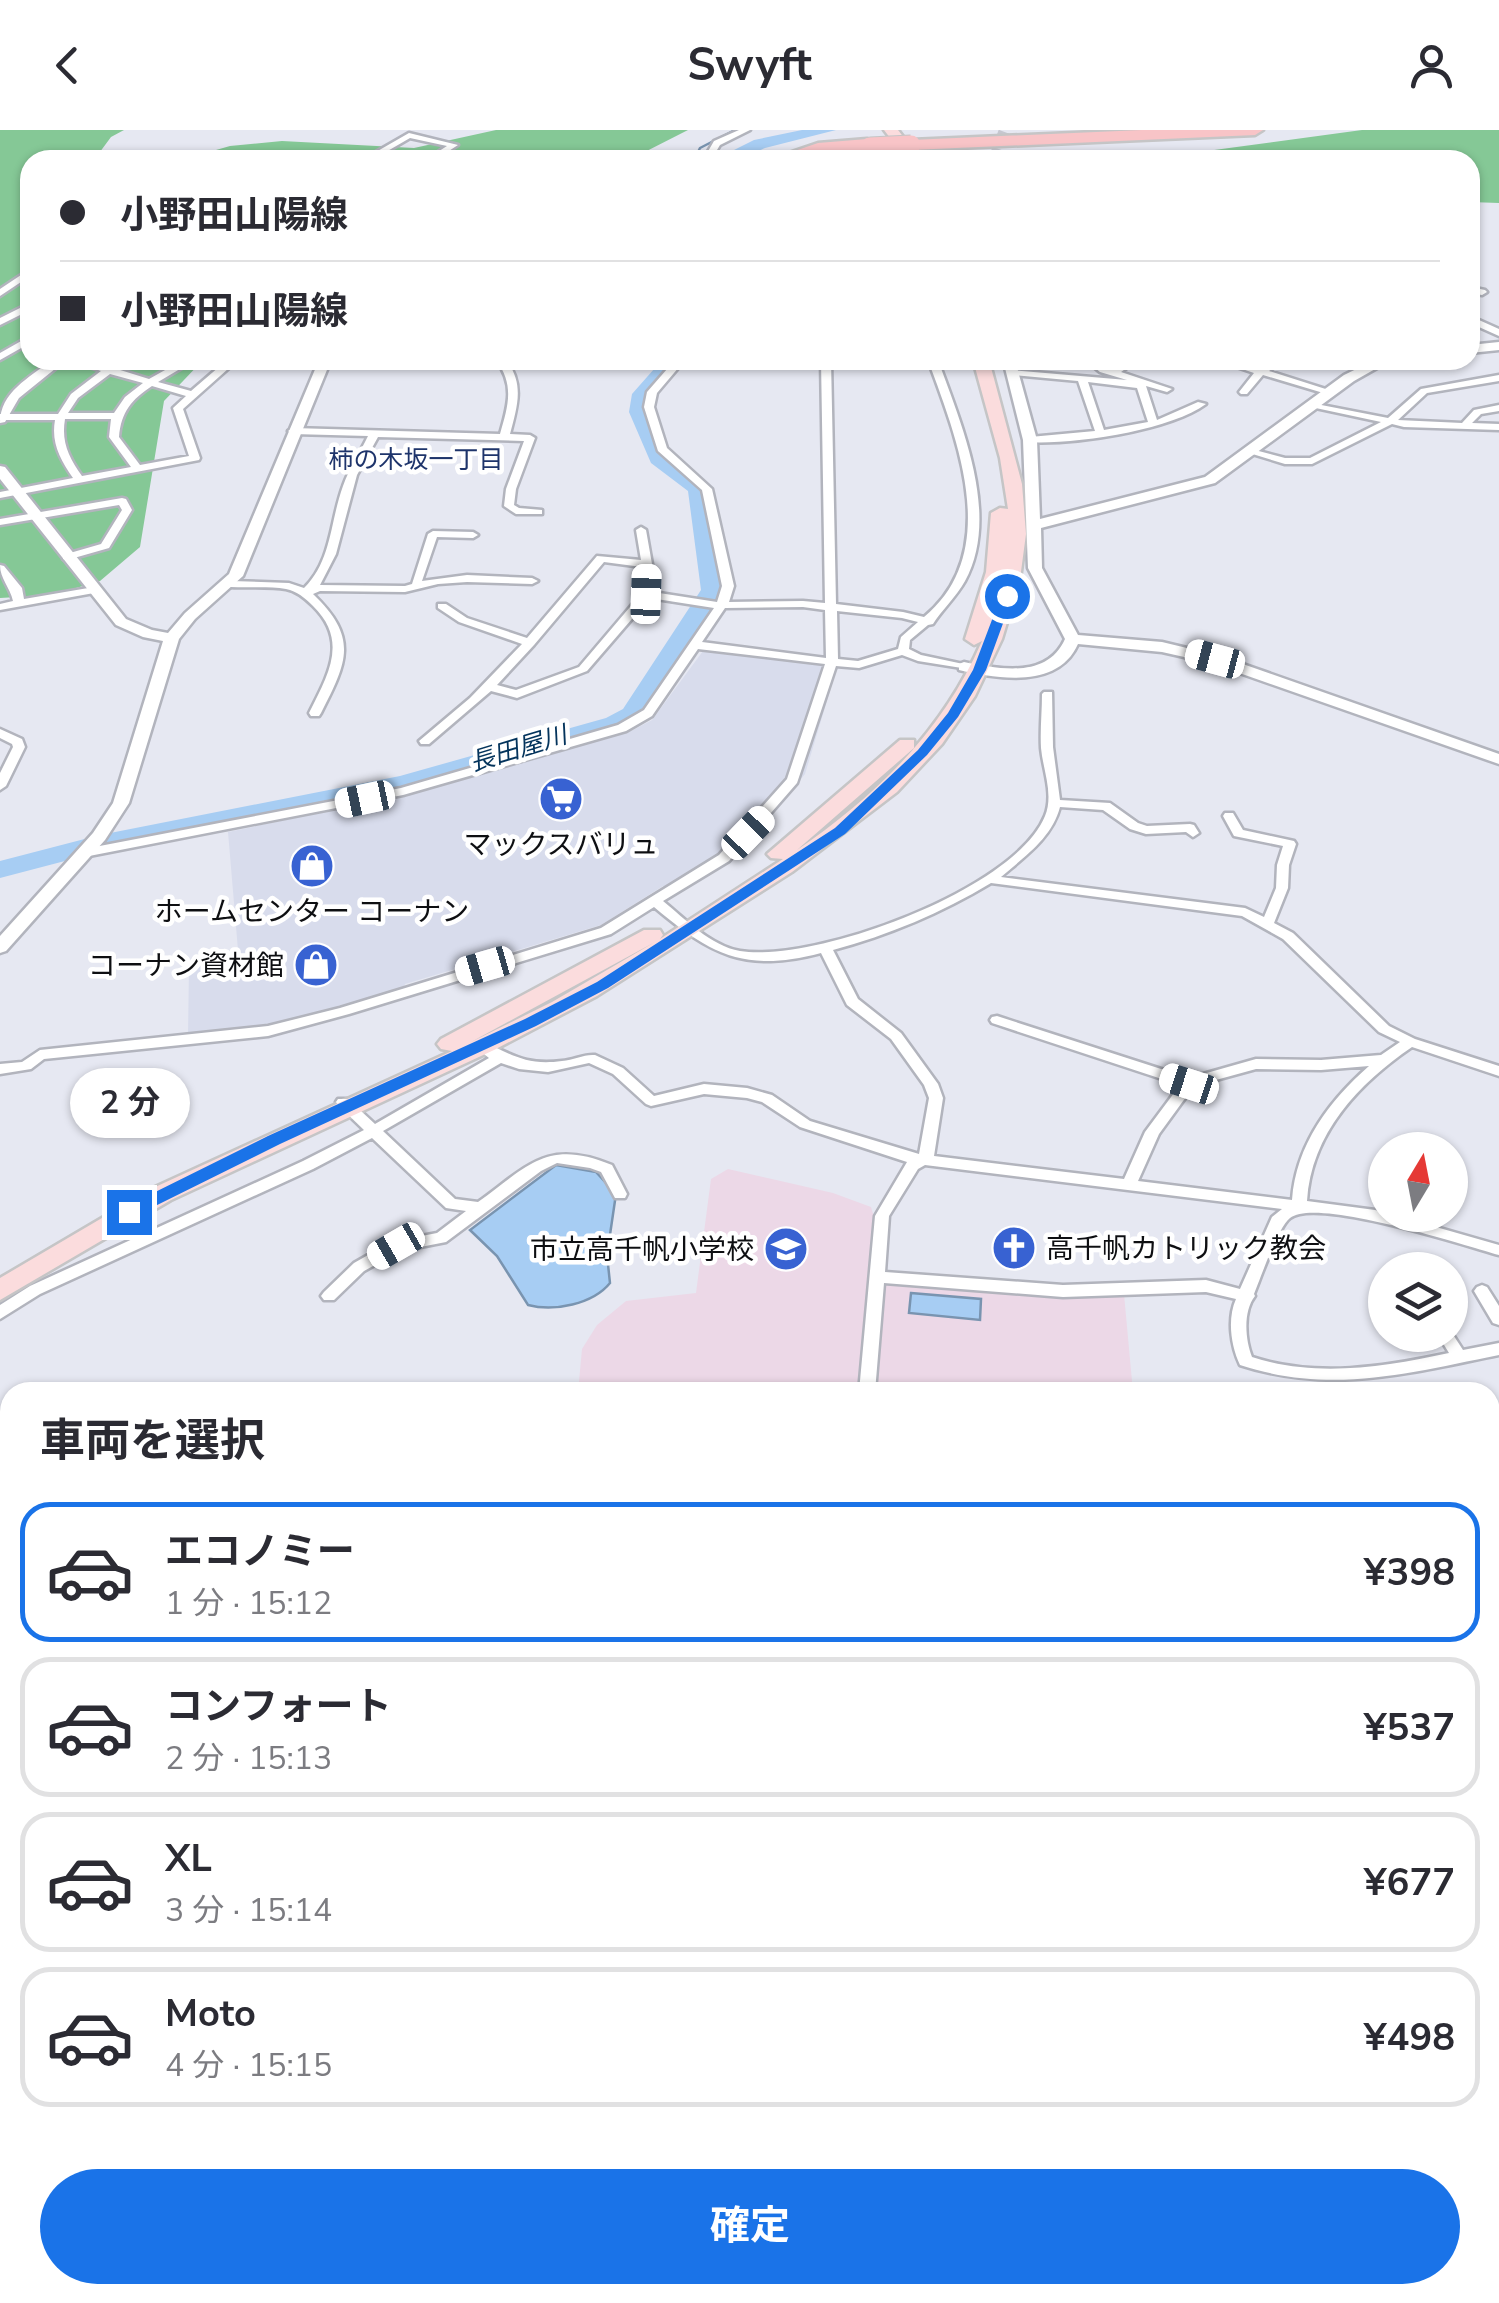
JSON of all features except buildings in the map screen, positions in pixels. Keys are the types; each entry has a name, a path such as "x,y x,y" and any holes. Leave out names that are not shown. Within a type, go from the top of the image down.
{"highway":[{"path":"927,150 1112,130"},
{"path":"938,150 1252,130"},
{"path":"1021,150 1139,136"},
{"path":"811,150 871,138 904,150"},
{"path":"826,150 871,138"}],"main road":[{"path":"891,130 907,150"},
{"path":"969,370 988,438 1000,511 995,572 972,668"},
{"path":"0,1291 100,1228 346,1105 686,924 840,831 878,797 953,714 1007,596 1016,555 1012,480 984,370"},
{"path":"346,1105 489,1052 602,985 686,924"}],"street":[{"path":"714,150 718,143 746,130"},
{"path":"383,150 409,135 454,145 446,150"},
{"path":"1480,323 1499,333"},
{"path":"1486,325 1499,323"},
{"path":"0,418 14,396 47,370"},
{"path":"79,480 60,454 56,436 60,417 81,390 108,370 193,396"},
{"path":"138,469 114,437 116,416 135,393 173,370"},
{"path":"8,494 195,458 178,408 222,370"},
{"path":"0,947 84,854 121,804 172,638 190,616 231,584 320,370"},
{"path":"504,436 517,389 509,370"},
{"path":"84,854 402,791 622,728 648,713 696,645 728,586 707,489 662,450 649,408 652,392 671,370"},
{"path":"0,1069 26,1066 40,1054 268,1032 606,931 724,858 793,780 832,660 826,370"},
{"path":"903,651 905,639 929,622 962,577 976,513 970,464 937,370"},
{"path":"1013,370 1030,440 1035,568 1074,638"},
{"path":"1034,370 1141,386 1154,423"},
{"path":"1108,370 1167,389"},
{"path":"1113,373 1118,370"},
{"path":"1258,370 1330,392"},
{"path":"1034,525 1188,488 1224,472 1361,370"},
{"path":"1244,392 1262,371"},
{"path":"1251,452 1312,461 1389,422 1424,391 1499,378"},
{"path":"1082,379 1100,432"},
{"path":"1030,440 1154,423 1182,416 1201,404"},
{"path":"1314,406 1389,422 1499,427"},
{"path":"1465,425 1478,412 1499,408"},
{"path":"0,418 116,416"},
{"path":"293,431 530,438 511,489 509,506 538,512"},
{"path":"306,593 314,587 333,549 352,473 374,433"},
{"path":"0,470 8,494 34,516 120,622 148,634 172,638"},
{"path":"0,522 122,501 127,510 106,546 67,557"},
{"path":"487,686 517,694 583,669 646,594 648,564 640,530"},
{"path":"416,582 433,534 473,535"},
{"path":"425,741 530,643 601,558 648,564"},
{"path":"0,568 16,588 20,604"},
{"path":"306,593 318,588 406,589 416,582 452,578 532,581"},
{"path":"231,584 288,586 306,593 326,612 342,638 338,664 315,713"},
{"path":"0,607 94,590"},
{"path":"646,594 719,605 803,604 903,614 929,622"},
{"path":"442,606 462,620 530,643"},
{"path":"696,645 860,665 903,651 918,658 1005,675 1045,668 1066,656 1074,638"},
{"path":"1074,638 1162,647 1215,659 1499,759"},
{"path":"656,902 732,954 784,956 897,927 990,879 1044,830 1054,802 1048,753 1048,694"},
{"path":"0,733 12,738 19,748 0,786"},
{"path":"1054,802 1098,804 1146,830 1190,828 1193,833"},
{"path":"1229,816 1238,833 1290,844 1282,888 1268,922"},
{"path":"990,879 1244,912 1288,936 1366,1015 1410,1042 1499,1070"},
{"path":"825,947 852,1002 896,1036 931,1084 936,1098 926,1158"},
{"path":"997,1020 1189,1084"},
{"path":"1299,1205 1303,1168 1322,1132 1347,1096 1382,1060 1410,1042"},
{"path":"0,1313 35,1290 371,1132 489,1052 562,1068 590,1058 618,1071 651,1101 704,1089 767,1098 806,1124 910,1158 1374,1215 1499,1250"},
{"path":"1129,1184 1152,1132 1189,1084 1218,1072 1256,1064 1321,1065 1382,1060"},
{"path":"346,1105 450,1204 456,1229"},
{"path":"329,1296 359,1267 396,1246 442,1238 536,1166 555,1158 593,1163 607,1170 620,1194"},
{"path":"868,1382 882,1216 914,1165 926,1158"},
{"path":"450,1204 480,1208"},
{"path":"1299,1205 1280,1216 1239,1309 1241,1350 1246,1361 1316,1374 1362,1372 1499,1348"},
{"path":"876,1277 1063,1291 1206,1286 1247,1296"},
{"path":"1482,1290 1499,1319"},
{"path":"1457,1352 1459,1356"}],"shaded area":[{"path":"703,651 838,664 805,774 739,856 677,895 663,886 601,925 405,984 403,989 272,1026 188,1035 189,967 239,962 228,832 405,795 633,730 652,720"},
{"name":"市立高千帆小学校","path":"728,1169 833,1193 871,1207 874,1217 867,1281 1124,1294 1132,1382 579,1382 582,1349 597,1325 626,1301 696,1293 711,1179"}],"green space":[{"path":"0,130 124,130 111,137 101,150 20,150 20,370 193,370 164,401 140,547 100,581 52,595 0,598"},
{"path":"496,130 688,130 649,150 216,150 282,141 414,148"},
{"path":"1362,130 1499,130 1499,203 1480,202 1480,150 1214,150"}],"water":[{"path":"556,1165 596,1172 616,1194 607,1255 610,1283 583,1301 561,1307 538,1307 528,1305 497,1256 470,1230"},
{"path":"911,1293 981,1299 980,1320 909,1313"}],"waterway":[{"path":"699,150 735,130"},
{"name":"長田屋川","path":"746,150 827,130"},
{"name":"長田屋川","path":"0,870 100,843 404,783 615,723 632,714 713,590 699,489 659,458 640,412 643,394 664,370"}],"tunnel":[{"path":"998,150 1005,130"}],"place":[{"name":"マックスバリュ","path":"561,799"},
{"name":"ホームセンター コーナン","path":"312,866"},
{"name":"コーナン資材館","path":"316,965"},
{"name":"高千帆カトリック教会","path":"1014,1248"},
{"name":"市立高千帆小学校","path":"786,1249"}],"district":[{"name":"柿の木坂一丁目","path":"416,459"}],"route":[{"path":"129,1212 274,1140 531,1023 602,985 840,831 922,752 953,714 980,670 1007,596"}]}
